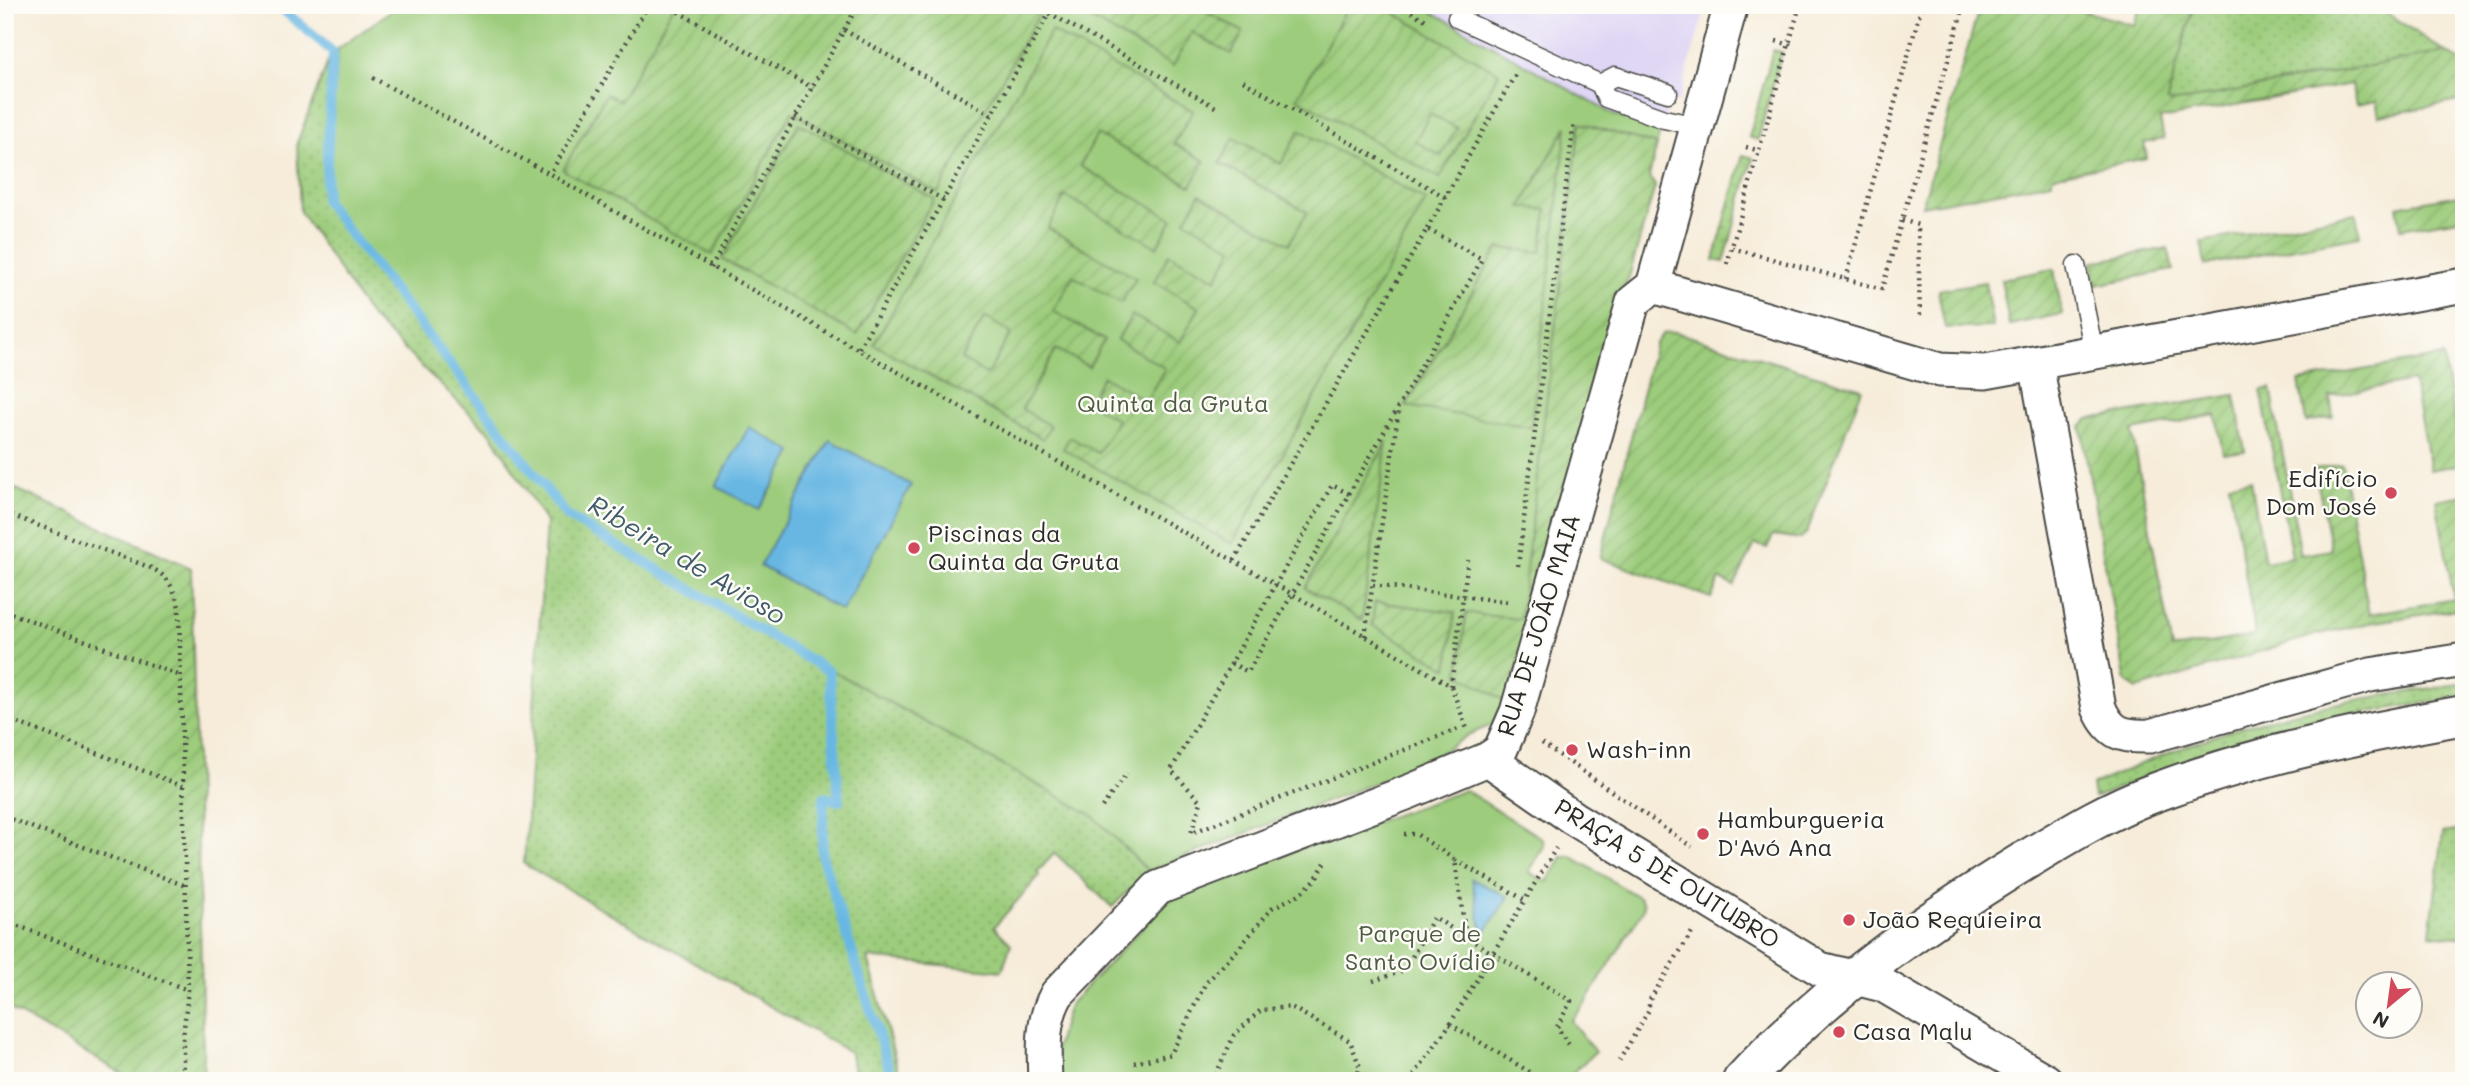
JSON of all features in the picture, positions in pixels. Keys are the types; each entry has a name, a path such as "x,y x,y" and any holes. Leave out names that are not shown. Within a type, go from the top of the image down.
{"main road":[{"path":"1742,1081 1807,1016 1852,978 1968,895 2071,832 2149,794 2294,749 2343,737 2464,715"}],"street":[{"name":"RUA DE JOÃO MAIA","path":"1045,1081 1044,1046 1048,1010 1057,994 1158,888 1411,791 1488,759 1500,751 1517,712 1633,302 1653,286 1731,5"},
{"path":"1653,286 1940,370 1984,372 2464,285"},
{"path":"2036,363 2099,708 2105,723 2117,733 2133,737 2150,736 2370,675 2464,660"},
{"name":"PRAÇA 5 DE OUTUBRO","path":"1488,759 1573,817 1820,969 1883,985 2046,1081"}],"lane":[{"path":"1457,18 1600,84 1606,98 1664,119 1697,127"},
{"path":"1600,84 1615,76 1668,93"},
{"path":"2076,265 2094,352"}],"path":[{"path":"550,174 648,5"},
{"path":"666,5 813,88"},
{"path":"711,268 858,5"},
{"path":"859,348 1054,5"},
{"path":"1727,264 1800,5"},
{"path":"1846,279 1922,5"},
{"path":"1732,248 1882,289 1964,5"},
{"path":"1049,13 1219,109"},
{"path":"844,30 992,115"},
{"path":"1776,41 1790,45"},
{"path":"1234,561 1518,70 1511,67"},
{"path":"373,78 859,348 1451,686"},
{"path":"1243,81 1445,197"},
{"path":"795,117 944,200"},
{"path":"1517,577 1574,122"},
{"path":"1746,146 1760,151"},
{"path":"1902,220 1918,225 1920,320"},
{"path":"1231,663 1248,672 1482,258 1427,229"},
{"path":"1365,636 1399,405"},
{"path":"1349,494 1332,485 1171,770 1201,802 1191,833 1465,726 1451,686 1468,560"},
{"path":"5,513 163,574 173,587 179,607 186,886 188,990 183,1037 184,1081"},
{"path":"1373,585 1513,603"},
{"path":"5,611 181,676"},
{"path":"5,718 183,786"},
{"path":"1541,742 1689,843"},
{"path":"1102,807 1127,773"},
{"path":"5,817 186,886"},
{"path":"1403,834 1416,834 1525,900"},
{"path":"1410,1081 1450,1024 1556,847"},
{"path":"1134,1063 1171,1054 1205,984 1272,908 1300,894 1315,880 1328,858"},
{"path":"1455,860 1466,937"},
{"path":"1373,981 1405,970 1433,917 1571,1001 1557,1027 1571,1048"},
{"path":"5,921 188,990"},
{"path":"1619,1061 1649,1010 1649,1001 1688,937"},
{"path":"1213,1081 1234,1035 1261,1010 1291,1007 1350,1041 1360,1067 1356,1081"},
{"path":"1450,1024 1533,1074"}],"shaded area":[{"path":"1422,5 1686,5 1705,10 1679,101 1671,104 1661,128 1616,116"}],"green space":[{"name":"Quinta da Gruta","path":"399,5 1420,5 1616,116 1661,128 1649,176 1655,186 1497,723 1470,734 1423,764 1148,871 1092,815 837,673 567,516 325,201 338,49"},
{"path":"674,5 1044,5 938,193 792,112 712,255 563,170 606,94 620,101"},
{"path":"1066,5 1210,5 1207,12 1243,32 1231,54 1192,32 1173,66"},
{"path":"1338,5 1380,5 1499,73 1440,178 1297,98 1346,10","holes":["1430,114 1457,128 1441,156 1415,141"]},
{"path":"1980,5 2062,5 2134,25 2140,5 2194,5 2167,100 2171,103 2445,52 2464,63 2464,100 2379,116 2376,101 2356,105 2351,84 2160,119 2164,139 2144,143 2147,158 2052,176 2052,182 1922,206"},
{"path":"2194,5 2375,5 2445,52 2171,103 2167,100"},
{"path":"1051,31 1193,111 1174,144 1205,161 1191,186 1097,134 1080,166 1173,219 1157,247 1065,196 1048,228 1136,278 1121,303 1073,276 1053,311 1104,340 1089,367 1056,349 1022,409 1050,426 1043,439 874,344","holes":["985,317 1011,333 987,375 961,359"]},
{"path":"1773,50 1782,52 1758,140 1749,137"},
{"path":"330,56 337,57 331,200 837,673 1092,815 1148,871 1112,907 1055,853 1037,872 1039,876 994,927 1011,944 1002,971 868,958 901,1081 855,1081 851,1053 524,864 546,522 492,435 370,316 300,212 297,143"},
{"path":"799,123 934,199 857,335 722,259"},
{"path":"1580,123 1657,145 1649,176 1655,186 1507,702 1459,674 1466,613 1520,619"},
{"path":"1567,126 1531,427 1406,406 1498,248 1541,252 1547,210 1521,207"},
{"path":"1300,130 1426,201 1232,544 1063,449 1070,437 1098,453 1117,420 1088,402 1103,376 1146,401 1165,368 1117,340 1132,315 1180,342 1199,308 1154,282 1169,254 1216,279 1233,248 1185,220 1200,194 1289,244 1307,212 1220,163 1234,138 1281,164"},
{"path":"1743,155 1753,158 1724,262 1714,260"},
{"path":"2464,194 2464,218 2401,229 2397,206"},
{"path":"2356,213 2360,236 2205,265 2201,242"},
{"path":"2168,248 2173,270 2096,285 2092,262"},
{"path":"2054,269 2062,314 2009,325 2001,279"},
{"path":"1985,282 1993,327 1945,328 1938,290"},
{"path":"1675,332 1862,389 1807,532 1801,539 1773,535 1767,548 1755,544 1734,586 1720,579 1711,598 1600,558 1655,344 1663,333"},
{"path":"2443,356 2463,464 2430,470 2413,381 2330,396 2333,417 2306,422 2299,381"},
{"path":"2271,388 2301,555 2331,550 2315,469 2342,464 2369,614 2454,599 2436,500 2464,495 2464,608 2315,635 2137,689 2125,678 2081,427 2089,419 2235,395 2245,451 2223,454 2216,415 2132,431 2172,649 2256,635 2229,483 2251,480 2265,562 2292,557 2261,390"},
{"path":"1387,441 1362,620 1305,588"},
{"path":"5,484 191,568 204,1081 135,1081 5,1006"},
{"path":"1375,602 1455,612 1448,668 1372,625"},
{"path":"2464,683 2464,697 2358,714 2279,732 2186,762 2094,798 2092,785 2165,754 2239,728 2333,704"},
{"name":"Parque de Santo Ovídio","path":"1465,790 1543,839 1544,846 1529,872 1547,882 1562,857 1571,856 1640,898 1644,904 1643,910 1586,1002 1571,1021 1595,1052 1564,1081 1058,1081 1056,1048 1069,1005 1174,894"},
{"path":"2464,830 2464,938 2430,934 2443,833"}],"water":[{"path":"749,427 793,452 759,510 716,486"},
{"path":"830,440 911,485 842,611 760,566"},
{"path":"1472,879 1508,897 1483,935"}],"waterway":[{"name":"Ribeira de Avioso","path":"277,5 333,52 325,201 567,516 829,671 839,801 824,797 822,856 893,1081"}],"place":[{"name":"Edifício Dom José","path":"2391,493"},
{"name":"Piscinas da Quinta da Gruta","path":"914,548"},
{"name":"Wash-inn","path":"1572,750"},
{"name":"Hamburgueria D'Avó Ana","path":"1703,834"},
{"name":"João Requieira","path":"1849,920"},
{"name":"Casa Malu","path":"1839,1032"}]}
